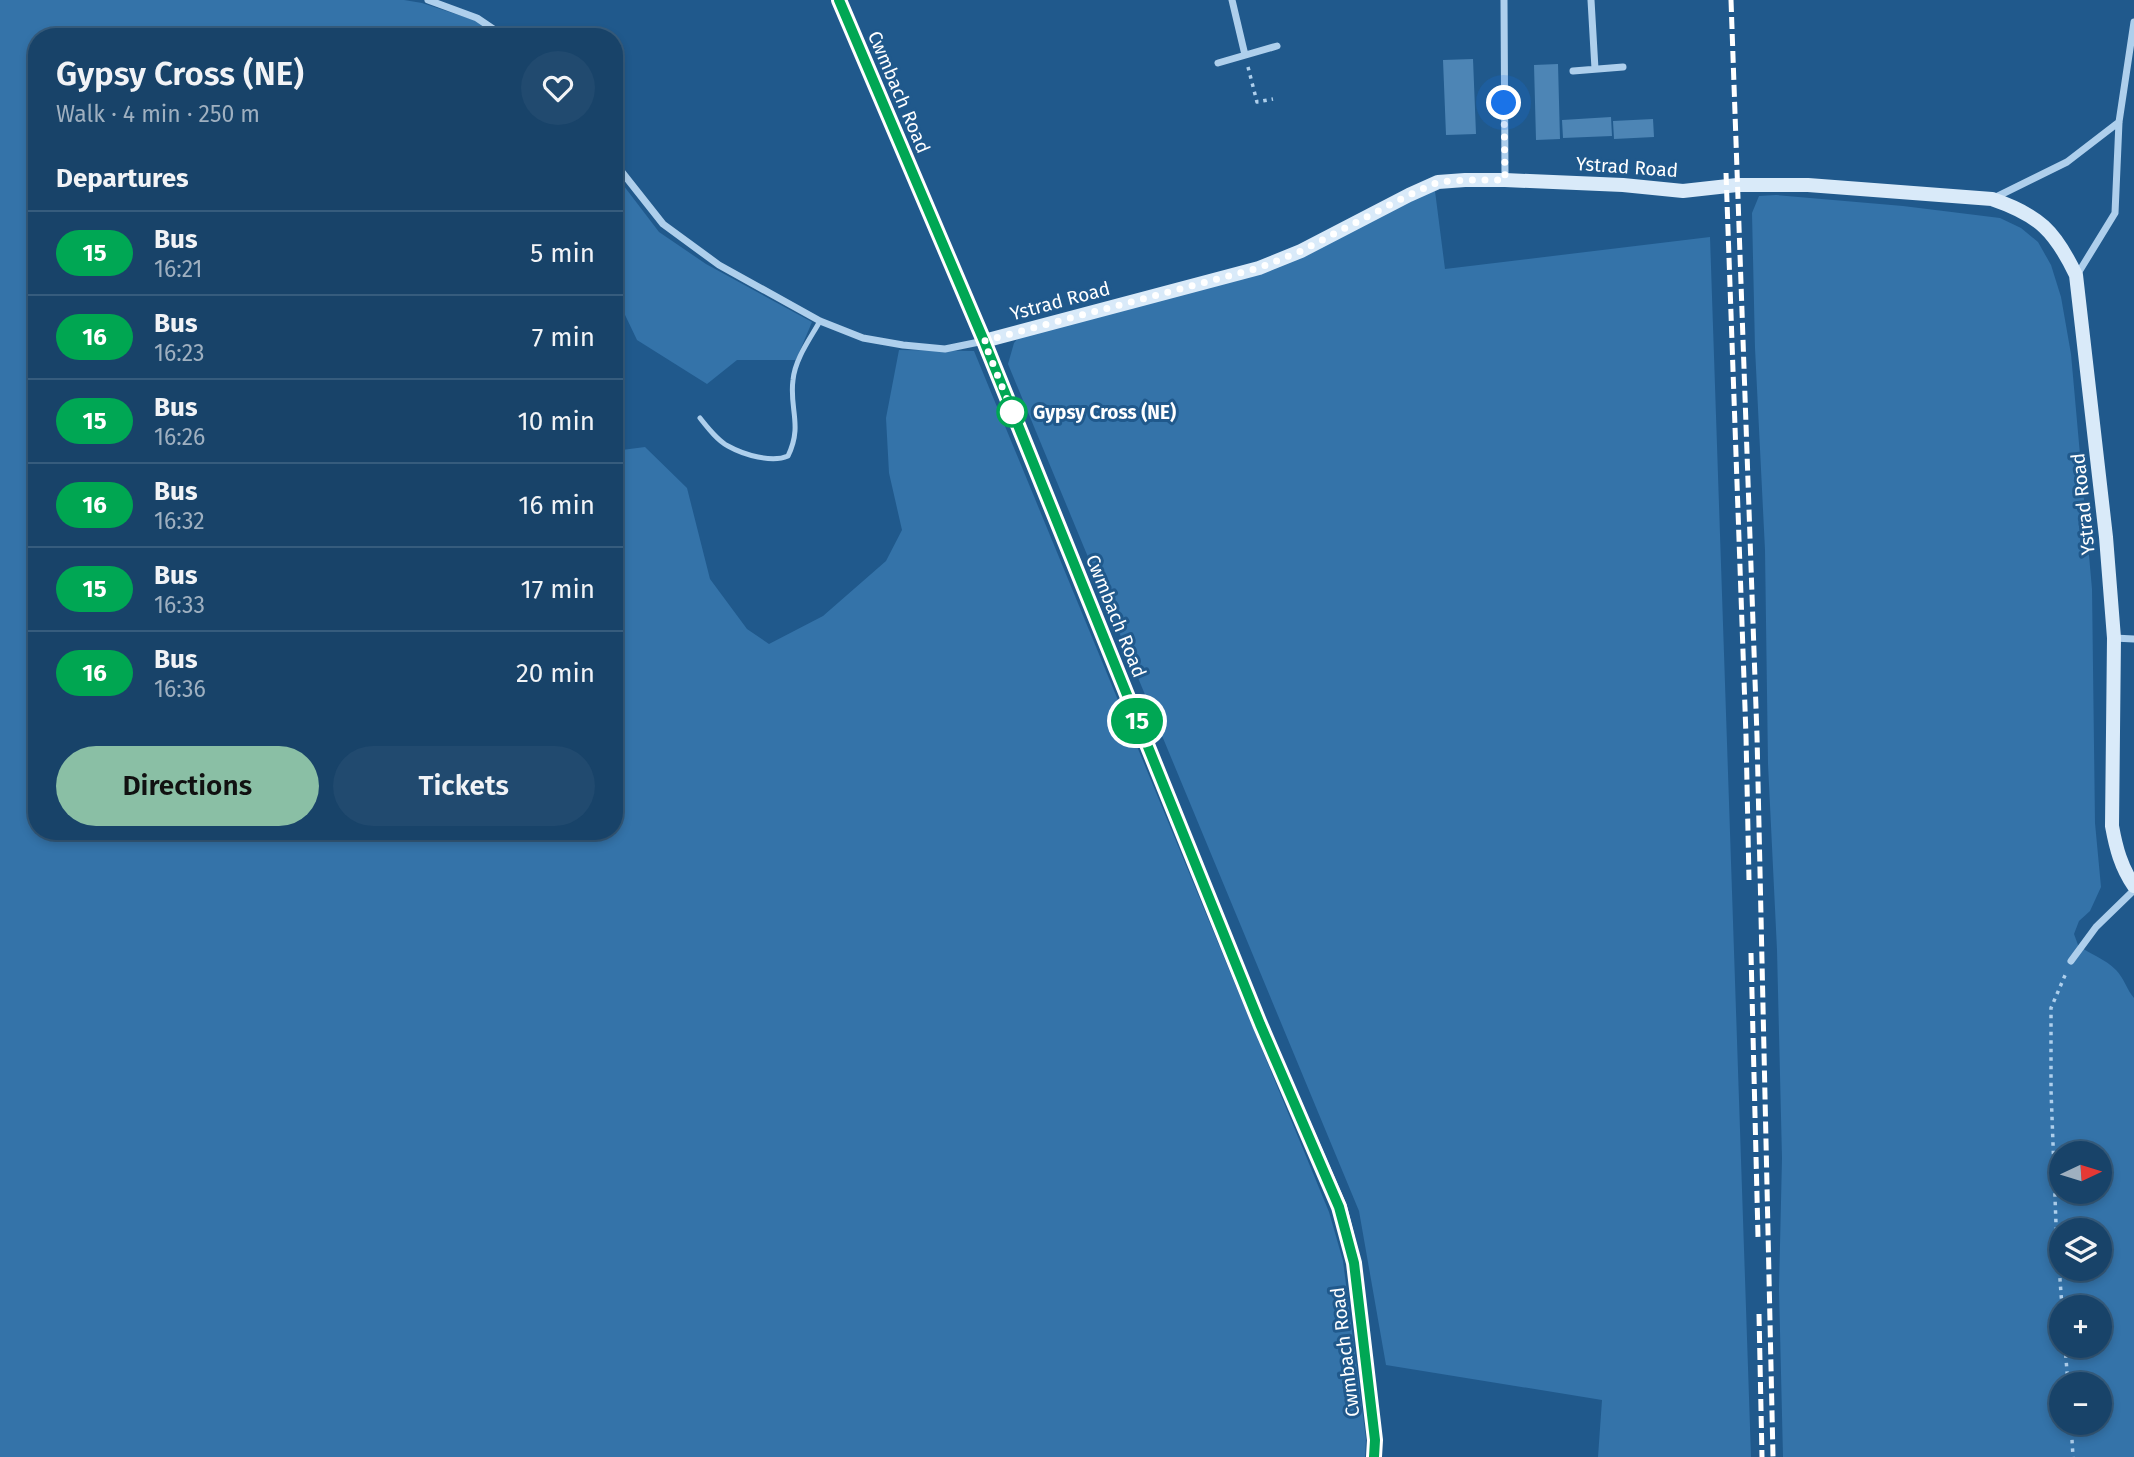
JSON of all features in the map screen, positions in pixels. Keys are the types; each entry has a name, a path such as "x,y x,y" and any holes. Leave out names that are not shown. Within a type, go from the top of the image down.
{"street":[{"path":"428,0 477,18 492,28"},
{"name":"Cwmbach Road","path":"839,0 984,341 1260,1024 1339,1207 1354,1263 1359,1298 1375,1440 1374,1457"},
{"path":"1232,0 1245,55"},
{"path":"1504,0 1505,180"},
{"path":"1591,0 1595,69"},
{"path":"2076,275 2115,213 2119,122 2134,22"},
{"path":"1217,63 1277,46"},
{"path":"1573,71 1623,67"},
{"path":"1992,198 2067,162 2119,122"},
{"name":"Ystrad Road","path":"623,173 663,224 719,265 820,321 863,338 945,349 1259,268 1301,251 1438,182 1505,180 1623,185 1683,191 1737,185 1808,185 1992,198 2033,216 2065,252 2076,275 2106,537 2114,638 2112,826 2116,850 2134,888"},
{"path":"2114,638 2134,639"},
{"path":"2071,961 2096,927 2134,888"}],"lane":[{"path":"700,418 728,446 769,460 788,456 796,432 792,383 795,369 820,321"}],"path":[{"path":"1245,55 1257,102 1273,99"},
{"path":"2061,1295 2051,1090 2051,1008 2071,961"},
{"path":"2072,1435 2073,1457"}],"shaded area":[{"path":"0,0 404,0 422,3 477,21 488,28 28,28 28,840 623,840 623,450 645,447 687,488 710,579 747,629 769,644 823,616 886,561 902,530 889,473 886,418 899,350 974,351 1329,1212 1343,1261 1366,1439 1365,1457 0,1457"},
{"path":"623,185 659,232 706,264 812,322 796,360 737,360 707,384 637,340 623,311"},
{"path":"1435,191 1445,269 1710,237 1751,1457 1598,1457 1602,1400 1386,1365 1359,1211 1008,364 1018,338 1261,271 1403,201"},
{"path":"1776,195 2000,218 2021,228 2038,242 2051,265 2061,297 2071,354 2092,589 2095,823 2101,887 2090,911 2079,921 2074,934 2078,945 2116,970 2134,998 2134,1457 1783,1457 1779,1289 1782,1158 1777,950 1768,764 1765,550 1755,348 1752,213 1759,196"}],"building":[{"path":"1473,59 1476,134 1446,135 1443,60"},
{"path":"1558,64 1560,139 1536,140 1534,65"},
{"path":"1611,117 1612,136 1563,138 1562,120"},
{"path":"1653,119 1654,137 1614,139 1613,121"}],"railway":[{"path":"1731,0 1757,736 1773,1457"},
{"path":"1726,173 1749,880"},
{"path":"1751,953 1758,1237"},
{"path":"1759,1314 1762,1457"}],"bus line":[{"name":"15","path":"839,0 984,341 1260,1024 1339,1207 1354,1263 1361,1310 1375,1440 1374,1457"}],"place":[{"name":"Gypsy Cross (NE)","path":"1012,412"}],"route":[{"path":"1012,412 1014,417 984,341 1259,268 1301,251 1438,182 1505,180 1504,103"}]}
